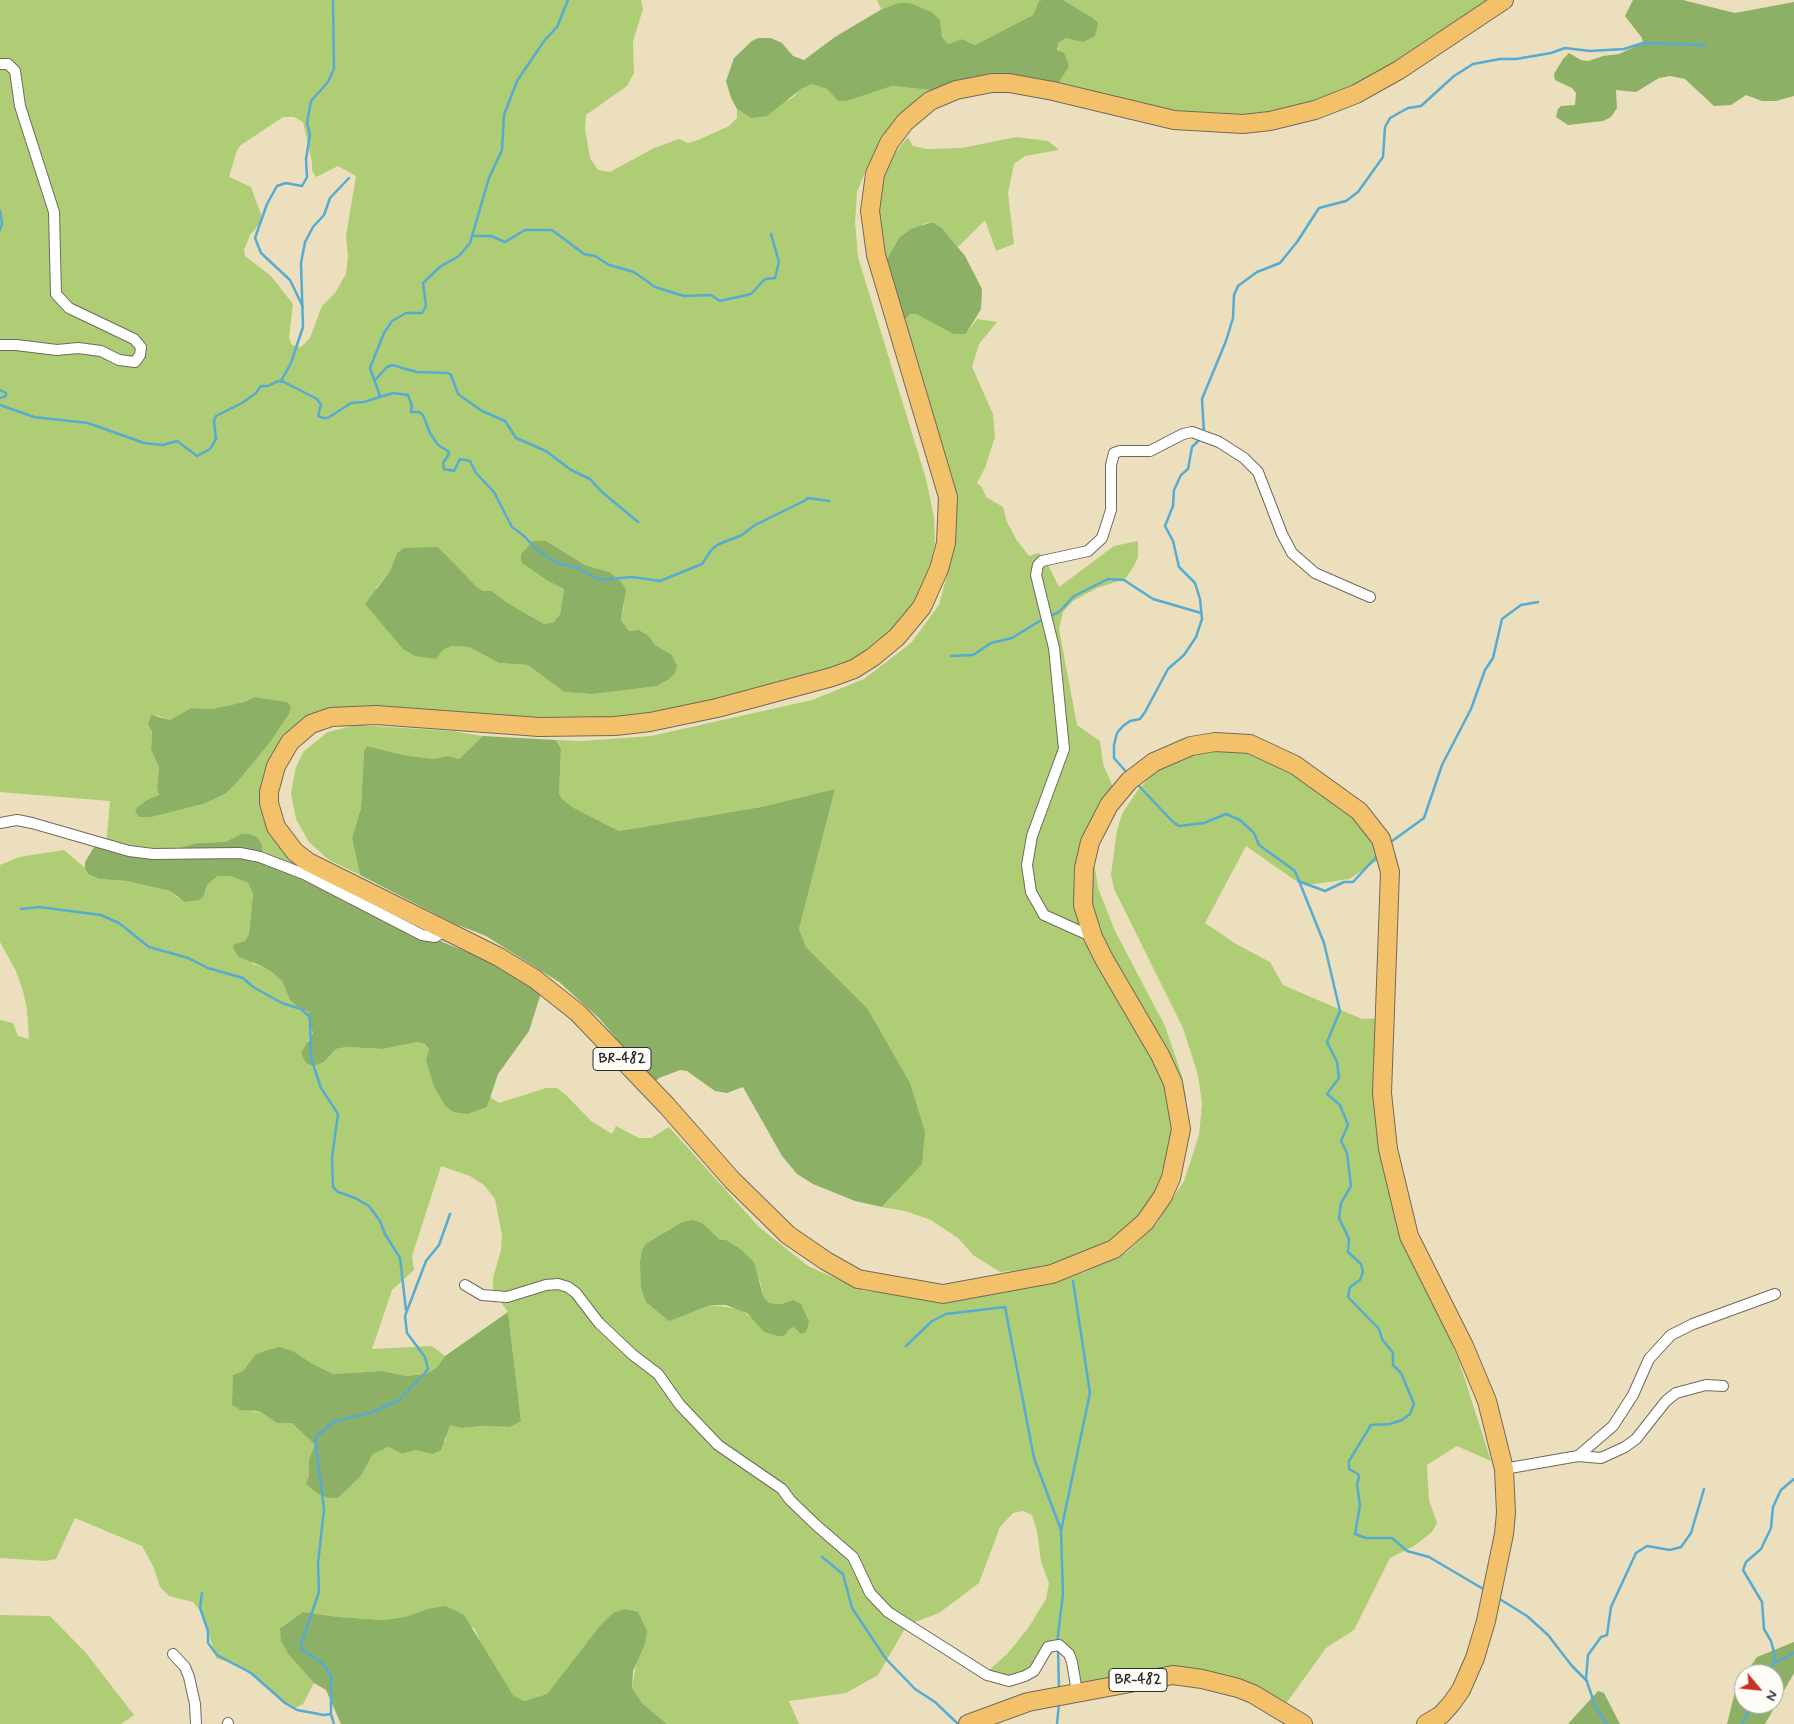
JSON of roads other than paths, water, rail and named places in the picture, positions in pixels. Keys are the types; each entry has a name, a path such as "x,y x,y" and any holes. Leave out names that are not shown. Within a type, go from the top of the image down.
{"highway":[{"name":"BR-482","path":"1426,1724 1441,1715 1461,1690 1483,1630 1504,1534 1504,1469 1487,1401 1464,1346 1409,1236 1388,1150 1382,1093 1390,872 1382,839 1359,811 1312,776 1250,744 1215,742 1191,746 1154,762 1129,781 1109,805 1095,829 1084,868 1082,884 1083,905 1094,937 1160,1055 1173,1083 1181,1129 1171,1178 1163,1196 1145,1222 1114,1249 1052,1274 943,1294 858,1278 826,1261 788,1235 732,1180 667,1106 578,1013 535,979 499,957 308,862 295,852 281,835 272,816 269,792 276,766 290,742 311,724 331,717 359,714 539,727 615,726 670,719 813,682 854,669 873,657 897,637 922,607 943,557 948,524 948,497 876,255 870,211 875,174 882,156 895,133 930,101 956,90 992,83 1026,85 1174,120 1243,124 1270,121 1316,110 1356,94 1398,70 1504,0"},
{"name":"BR-482","path":"968,1724 1028,1702 1152,1677 1173,1675 1192,1677 1253,1694 1304,1724"}],"street":[{"path":"0,64 8,64 15,71 20,106 54,212 56,294 69,308 134,339 141,347 140,355 135,362 120,360 101,352 78,348 57,350 16,345 0,346"},
{"path":"1094,937 1044,914 1031,892 1028,874 1027,865 1032,836 1064,750 1054,648 1036,575 1038,566 1042,561 1088,551 1102,538 1112,510 1111,466 1114,453 1120,450 1150,451 1183,434 1192,432 1219,442 1244,458 1258,472 1282,534 1292,553 1315,572 1370,597"},
{"path":"0,823 17,820 32,823 130,851 153,854 240,853 260,857 304,874 422,936 436,938 446,930"},
{"path":"465,1285 482,1295 507,1297 546,1284 558,1284 568,1287 599,1323 633,1355 658,1374 680,1405 718,1445 782,1489 790,1500 816,1525 853,1557 870,1593 888,1612 988,1675 1009,1681 1034,1671 1048,1647 1059,1646 1069,1654 1077,1692"},
{"path":"1578,1456 1613,1426 1633,1396 1649,1359 1671,1335 1693,1324 1774,1294"},
{"path":"1504,1469 1578,1456 1601,1458 1625,1447 1636,1439 1676,1392 1706,1385 1723,1386"},
{"path":"173,1654 189,1676 196,1724"}],"waterway":[{"path":"303,307 290,280 261,253 255,238 267,204 277,186 286,183 302,186 307,177 306,159 310,135 307,123 311,101 328,82 334,69 333,0"},
{"path":"380,396 370,368 384,333 392,321 406,313 422,313 426,306 423,283 441,266 459,256 470,243 489,178 502,150 504,115 517,81 544,41 557,27 568,0"},
{"path":"1204,433 1202,399 1226,341 1233,318 1234,295 1238,286 1257,272 1280,263 1297,242 1319,208 1346,201 1358,192 1383,157 1385,127 1390,118 1408,108 1421,106 1454,76 1473,64 1551,53 1565,48 1590,51 1624,49 1643,43 1705,45"},
{"path":"281,381 291,363 303,327 301,263 305,242 313,227 324,215 330,198 349,178"},
{"path":"0,211 2,223 0,230"},
{"path":"473,236 491,236 505,242 525,230 552,230 584,254 595,256 609,265 634,272 655,287 684,296 711,295 720,301 751,294 765,279 775,278 779,262 771,234"},
{"path":"375,380 387,367 392,365 417,372 448,373 451,375 458,394 482,411 505,421 516,438 546,451 571,470 590,479 602,492 638,522"},
{"path":"0,405 34,417 88,423 144,443 163,445 177,441 197,456 210,449 216,439 214,421 216,416 242,403 256,393 261,386 268,386 278,381 284,382 317,399 321,405 318,416 323,418 328,418 351,403 364,402 393,393 408,395 412,406 411,412 419,412 423,415 430,433 438,445 448,451 449,454 443,463 444,469 454,471 460,459 470,461 476,473 494,492 512,527 535,548 557,563 578,568 599,580 632,577 660,581 702,564 712,549 719,544 742,535 755,525 808,498 829,501"},
{"path":"0,390 6,393 6,396 0,398"},
{"path":"1128,774 1114,758 1114,745 1117,733 1130,721 1140,719 1168,669 1184,655 1196,637 1202,619 1200,599 1195,583 1179,567 1173,541 1165,526 1173,506 1174,490 1181,475 1188,469 1192,447 1201,438"},
{"path":"1048,617 1059,612 1074,596 1108,579 1124,580 1153,599 1201,613"},
{"path":"1388,844 1424,818 1442,765 1471,709 1485,670 1493,658 1502,619 1521,605 1538,602"},
{"path":"951,656 973,655 991,643 1012,638 1043,619"},
{"path":"1137,784 1179,826 1204,823 1226,814 1240,820 1254,833 1259,845 1295,871 1324,943 1340,1011 1327,1042 1337,1062 1339,1078 1327,1094 1340,1105 1348,1125 1341,1141 1347,1153 1351,1186 1341,1203 1339,1218 1349,1239 1348,1252 1361,1264 1363,1272 1360,1280 1350,1287 1348,1297 1379,1329 1382,1339 1393,1353 1393,1365 1401,1373 1414,1404 1410,1414 1402,1420 1390,1424 1371,1425 1349,1461 1349,1469 1358,1474 1359,1478 1357,1484 1360,1506 1355,1534 1366,1538 1392,1538 1407,1551 1429,1557 1485,1590"},
{"path":"1298,881 1325,891 1344,882 1353,882 1378,855"},
{"path":"21,909 39,907 101,915 119,923 149,947 188,958 208,968 243,978 253,987 282,1003 301,1009 310,1017 311,1058 321,1088 338,1114 332,1158 333,1187 338,1192 355,1198 369,1206 380,1221 385,1234 400,1258 406,1310"},
{"path":"334,1724 331,1714 331,1676 324,1665 302,1649 301,1644 319,1592 318,1564 324,1509 315,1438 333,1422 373,1412 399,1400 428,1369 425,1357 407,1333 405,1316 426,1261 439,1245 450,1214"},
{"path":"1057,1643 1063,1594 1061,1531 1090,1393 1073,1281"},
{"path":"906,1346 932,1321 946,1314 1005,1307 1034,1458 1061,1530"},
{"path":"1773,1664 1775,1656 1771,1641 1764,1629 1762,1602 1743,1570 1746,1562 1761,1549 1771,1528 1773,1507 1781,1490 1794,1479"},
{"path":"1607,1724 1596,1708 1586,1679 1588,1655 1601,1637 1607,1635 1611,1607 1636,1553 1647,1546 1670,1550 1681,1547 1691,1533 1704,1489"},
{"path":"822,1557 843,1574 852,1608 886,1659 915,1689 935,1702 958,1724"},
{"path":"202,1593 200,1608 208,1631 208,1643 217,1655 251,1673 285,1703 297,1710 324,1715 331,1714"},
{"path":"1498,1598 1527,1616 1548,1635 1572,1666 1587,1681"},
{"path":"1058,1648 1059,1690"},
{"path":"1775,1663 1794,1653"},
{"path":"1057,1724 1059,1703"},
{"path":"1742,1724 1747,1714"}]}
